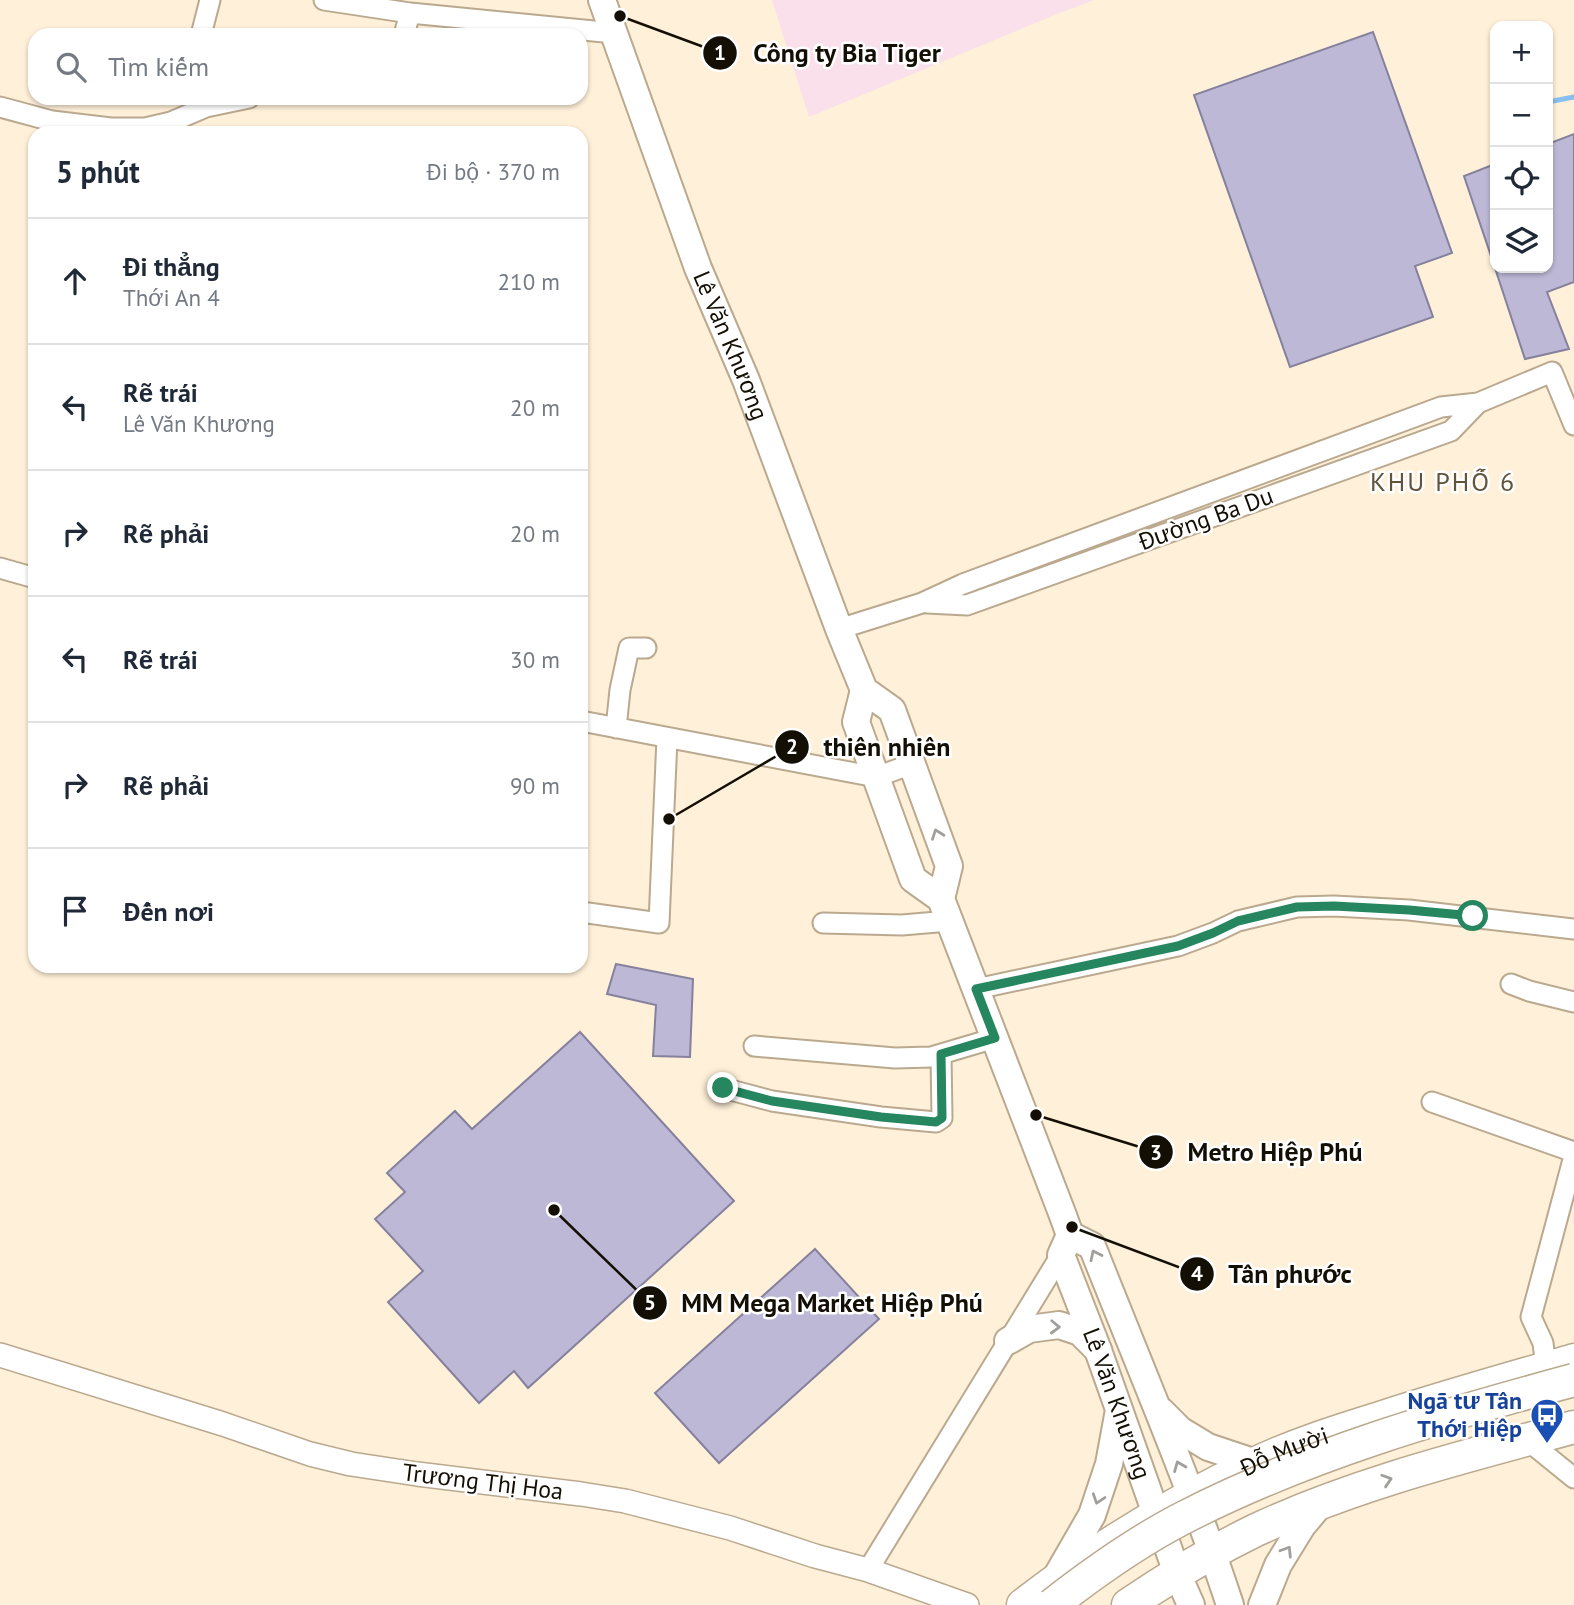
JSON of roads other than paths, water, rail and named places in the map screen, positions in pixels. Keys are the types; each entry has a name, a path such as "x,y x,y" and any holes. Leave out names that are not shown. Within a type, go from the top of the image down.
{"highway":[{"name":"Đỗ Mười","path":"1023,1605 1053,1593 1110,1544 1191,1496 1247,1467 1337,1431 1434,1401 1565,1369"},
{"path":"1053,1593 1072,1590 1182,1518 1248,1487 1307,1462 1565,1369"},
{"path":"1083,1605 1139,1566 1187,1538 1298,1485 1422,1443 1574,1402"},
{"path":"1110,1544 1135,1601 1213,1553 1322,1502 1393,1478 1574,1427"},
{"path":"1247,1467 1262,1528"}],"main road":[{"name":"Lê Văn Khương","path":"602,0 698,268 746,380 863,691"},
{"path":"863,691 892,710 949,866 945,910 913,879 856,722 863,691"},
{"name":"Lê Văn Khương","path":"945,910 995,1038 1066,1245 1098,1350 1156,1516 1191,1605"},
{"name":"Lê Văn Khương","path":"1066,1245 1092,1246 1213,1553 1230,1605"},
{"path":"1008,1342 1029,1329 1059,1325 1080,1332 1098,1350"},
{"path":"1154,1403 1180,1430 1247,1467"},
{"path":"1053,1593 1093,1515 1109,1464 1119,1408"},
{"path":"1262,1605 1278,1565 1302,1526 1322,1502"}],"street":[{"path":"203,28 210,0"},
{"path":"324,0 410,13 563,28"},
{"path":"406,28 410,13"},
{"path":"588,30 614,33"},
{"path":"154,126 171,122 189,106 216,105"},
{"path":"0,107 52,121 94,126"},
{"name":"Đường Ba Du","path":"839,629 922,603 963,584 1441,407 1478,403 1552,372 1574,425"},
{"name":"Đường Ba Du","path":"922,603 967,605 1451,431 1478,403"},
{"path":"1236,484 1250,503"},
{"path":"0,568 28,576"},
{"path":"616,728 620,690 629,648 646,648"},
{"path":"588,722 876,777 912,764"},
{"path":"588,913 659,923 667,738"},
{"path":"976,989 1178,946 1238,921 1297,907 1409,910 1574,929"},
{"path":"823,923 902,925 945,910"},
{"path":"1511,984 1574,1002"},
{"path":"754,1046 895,1058 931,1057 995,1038"},
{"path":"723,1088 772,1101 936,1122 942,1118 941,1054"},
{"path":"1432,1102 1574,1154 1531,1317 1543,1343 1565,1369"},
{"path":"868,1570 1066,1245"},
{"name":"Trương Thị Hoa","path":"0,1354 310,1454 351,1464 416,1474 625,1501 730,1528 868,1570 967,1605"},
{"path":"1527,1440 1574,1478"}],"waterway":[{"path":"1553,101 1574,97"}],"place":[{"name":"Công ty Bia Tiger","path":"620,16"},
{"name":"thiên nhiên","path":"669,819"},
{"name":"Metro Hiệp Phú","path":"1036,1115"},
{"name":"MM Mega Market Hiệp Phú","path":"554,1210"},
{"name":"Tân phước","path":"1072,1227"},
{"name":"Ngã tư Tân Thới Hiệp","path":"1547,1445"}],"district":[{"name":"KHU PHỐ 6","path":"1443,482"}]}
